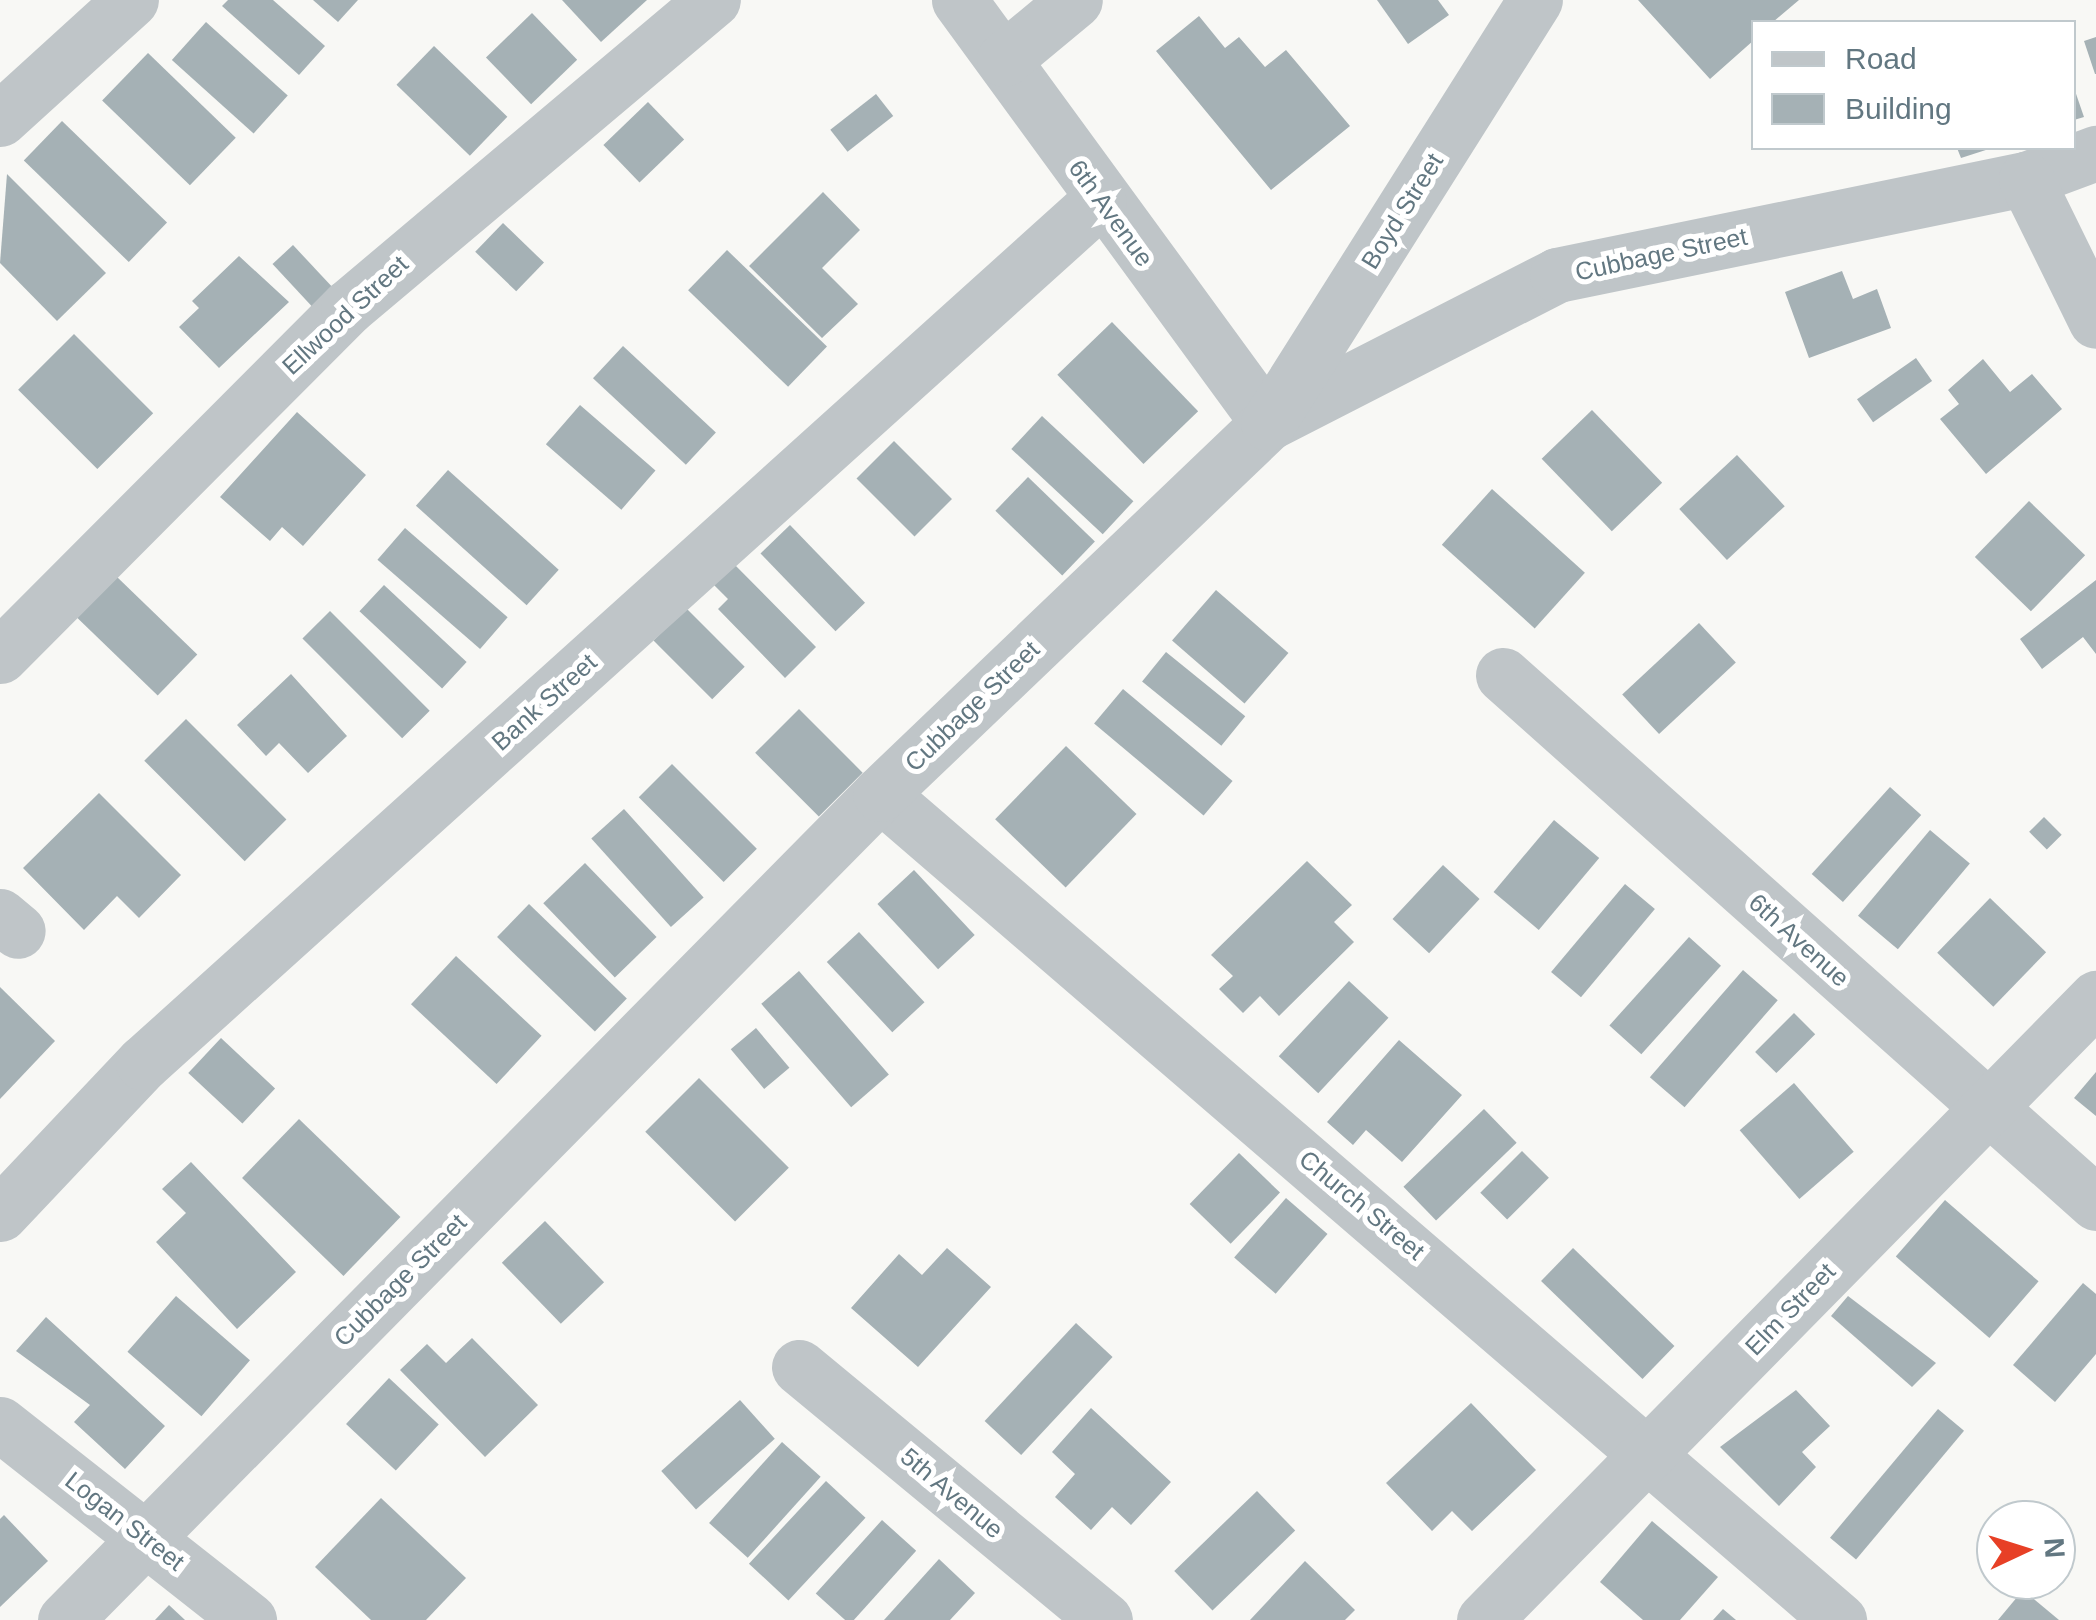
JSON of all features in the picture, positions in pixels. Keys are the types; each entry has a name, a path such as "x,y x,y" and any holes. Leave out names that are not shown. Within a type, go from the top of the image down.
{"street":[{"path":"0,119 131,0"},
{"name":"Ellwood Street","path":"0,656 348,306 712,0"},
{"name":"6th Avenue","path":"959,0 1004,59 1099,202 1268,422"},
{"path":"1004,59 1075,0"},
{"name":"Boyd Street","path":"1268,422 1535,0"},
{"name":"Cubbage Street","path":"65,1620 880,794 1268,422 1557,275 2026,179 2096,153"},
{"path":"2026,179 2096,321"},
{"name":"Bank Street","path":"0,1214 143,1063 1099,202"},
{"name":"6th Avenue","path":"1503,675 2096,1202"},
{"name":"Church Street","path":"880,794 1652,1451 1839,1620"},
{"name":"Elm Street","path":"1484,1620 2096,998"},
{"name":"5th Avenue","path":"800,1367 1106,1620"},
{"name":"Logan Street","path":"0,1424 146,1535 248,1620"}],"building":[{"path":"228,0 273,0 325,46 299,75 222,6"},
{"path":"313,0 358,0 338,22"},
{"path":"562,0 647,0 601,42"},
{"path":"1377,0 1438,0 1449,15 1408,44"},
{"path":"1638,0 1799,0 1775,20 1751,20 1751,43 1710,79"},
{"path":"532,13 577,60 531,104 486,57"},
{"path":"1199,16 1225,48 1239,37 1265,67 1286,50 1350,126 1271,190 1156,51"},
{"path":"206,22 288,96 254,134 172,60"},
{"path":"2096,37 2096,74 2095,74 2084,41"},
{"path":"434,46 507,117 470,156 396,85"},
{"path":"148,53 236,138 190,185 102,100"},
{"path":"876,94 893,116 848,152 830,130"},
{"path":"2076,94 2084,117 2076,119"},
{"path":"648,102 684,139 640,182 603,145"},
{"path":"62,121 167,222 129,262 24,161"},
{"path":"1958,150 1986,150 1961,158"},
{"path":"7,174 106,273 57,321 0,263"},
{"path":"823,192 860,230 822,268 858,304 822,338 749,266"},
{"path":"503,223 544,263 516,291 475,252"},
{"path":"293,245 336,291 315,310 273,264"},
{"path":"727,250 827,347 788,387 688,290"},
{"path":"239,256 289,302 219,368 179,327 199,308 192,301"},
{"path":"1842,271 1853,299 1877,289 1891,328 1809,358 1785,292"},
{"path":"1112,322 1198,411 1143,464 1057,375"},
{"path":"74,334 153,413 97,469 18,390"},
{"path":"623,346 716,433 686,465 593,378"},
{"path":"1916,358 1932,381 1873,422 1857,399"},
{"path":"1983,359 2010,392 2032,374 2062,409 1986,474 1940,419 1959,404 1948,390"},
{"path":"580,405 655,471 621,510 546,444"},
{"path":"1592,410 1662,483 1612,531 1542,459"},
{"path":"297,412 366,475 303,546 282,527 270,541 220,497"},
{"path":"1042,416 1133,501 1103,534 1011,449"},
{"path":"894,441 952,499 915,536 857,478"},
{"path":"1737,455 1785,506 1727,560 1679,509"},
{"path":"448,470 559,570 527,605 416,506"},
{"path":"1028,477 1095,542 1062,575 995,511"},
{"path":"1492,489 1585,573 1535,628 1442,545"},
{"path":"2029,501 2085,555 2031,611 1975,557"},
{"path":"790,525 865,603 836,631 761,553"},
{"path":"405,528 508,617 480,649 377,560"},
{"path":"734,564 816,647 785,678 718,609 728,599 713,584"},
{"path":"116,576 197,654 158,695 76,617"},
{"path":"2096,580 2096,654 2083,637 2042,669 2020,639"},
{"path":"384,585 467,662 442,688 359,611"},
{"path":"1216,590 1288,653 1244,704 1172,641"},
{"path":"686,608 745,667 712,699 653,641"},
{"path":"330,611 430,711 402,738 302,639"},
{"path":"1699,623 1736,662 1659,734 1622,695"},
{"path":"1166,652 1245,716 1221,746 1142,682"},
{"path":"291,674 347,736 308,773 279,743 266,756 237,725"},
{"path":"1123,689 1233,781 1204,815 1094,723"},
{"path":"799,709 863,773 819,816 755,753"},
{"path":"186,719 286,819 245,861 144,761"},
{"path":"1066,746 1136,814 1066,887 995,819"},
{"path":"672,764 757,849 724,882 639,797"},
{"path":"1890,787 1921,815 1843,902 1812,874"},
{"path":"99,793 181,875 139,918 117,896 84,930 23,868"},
{"path":"624,809 704,897 671,927 591,838"},
{"path":"2044,817 2062,835 2047,850 2029,832"},
{"path":"1554,820 1599,858 1539,930 1494,892"},
{"path":"1930,830 1970,863 1898,949 1858,916"},
{"path":"1307,861 1352,905 1334,922 1354,942 1279,1016 1260,996 1243,1013 1219,989 1233,976 1211,955"},
{"path":"585,863 657,937 615,977 543,903"},
{"path":"1443,865 1480,899 1429,953 1393,919"},
{"path":"914,870 975,935 938,969 877,904"},
{"path":"1625,884 1655,909 1581,997 1551,972"},
{"path":"1990,898 2046,952 1993,1007 1937,953"},
{"path":"529,904 627,998 595,1032 497,937"},
{"path":"859,932 924,1002 892,1032 827,962"},
{"path":"1689,937 1721,966 1641,1054 1609,1025"},
{"path":"456,956 542,1036 497,1084 411,1004"},
{"path":"1743,970 1778,1000 1685,1107 1650,1077"},
{"path":"799,971 889,1074 851,1107 761,1004"},
{"path":"1349,981 1388,1018 1318,1093 1279,1056"},
{"path":"0,987 55,1041 0,1099"},
{"path":"1794,1013 1815,1034 1776,1073 1755,1052"},
{"path":"756,1028 789,1068 764,1089 731,1049"},
{"path":"221,1038 275,1088 242,1124 188,1073"},
{"path":"1399,1040 1462,1095 1402,1162 1366,1130 1353,1145 1327,1122"},
{"path":"2096,1072 2096,1116 2074,1098"},
{"path":"699,1078 789,1168 735,1222 645,1132"},
{"path":"1794,1083 1854,1152 1799,1199 1740,1130"},
{"path":"1484,1109 1517,1143 1436,1221 1403,1187"},
{"path":"299,1119 400,1217 343,1276 242,1178"},
{"path":"1522,1151 1549,1178 1507,1220 1480,1193"},
{"path":"1239,1153 1280,1193 1231,1244 1190,1204"},
{"path":"191,1162 296,1272 237,1329 156,1242 186,1213 162,1189"},
{"path":"1286,1198 1328,1234 1276,1294 1234,1258"},
{"path":"1945,1200 2039,1281 1989,1338 1896,1257"},
{"path":"545,1221 604,1282 561,1324 502,1263"},
{"path":"947,1248 991,1287 918,1367 851,1308 899,1254 922,1275"},
{"path":"1573,1248 1674,1346 1642,1379 1541,1281"},
{"path":"2083,1283 2096,1294 2096,1354 2055,1402 2013,1365"},
{"path":"176,1296 250,1360 201,1416 127,1352"},
{"path":"1848,1296 1936,1363 1912,1387 1831,1316"},
{"path":"46,1317 165,1426 125,1469 74,1422 90,1405 16,1351"},
{"path":"1076,1323 1113,1357 1021,1455 985,1421"},
{"path":"472,1338 538,1405 485,1457 400,1370 427,1344 446,1363"},
{"path":"389,1378 439,1424 396,1470 346,1424"},
{"path":"1796,1390 1830,1426 1802,1452 1816,1467 1779,1506 1720,1447"},
{"path":"740,1400 775,1439 696,1510 661,1471"},
{"path":"1471,1403 1536,1470 1472,1531 1452,1511 1432,1531 1386,1483"},
{"path":"1091,1408 1171,1482 1131,1525 1112,1507 1091,1530 1055,1497 1075,1474 1052,1452"},
{"path":"1938,1409 1964,1431 1856,1560 1830,1538"},
{"path":"782,1442 821,1477 748,1558 709,1523"},
{"path":"826,1481 865,1518 788,1600 749,1564"},
{"path":"1257,1491 1295,1531 1212,1610 1174,1571"},
{"path":"381,1498 466,1578 426,1620 371,1620 315,1567"},
{"path":"4,1515 48,1561 0,1607 0,1519"},
{"path":"882,1520 916,1551 854,1620 845,1620 816,1594"},
{"path":"1652,1521 1718,1577 1680,1620 1643,1620 1600,1582"},
{"path":"939,1559 975,1593 950,1620 884,1620"},
{"path":"1305,1561 1355,1610 1345,1620 1250,1620"},
{"path":"2015,1600 2035,1600 2059,1620 1998,1620"},
{"path":"169,1605 185,1620 155,1620"},
{"path":"1723,1609 1736,1620 1713,1620"}]}
